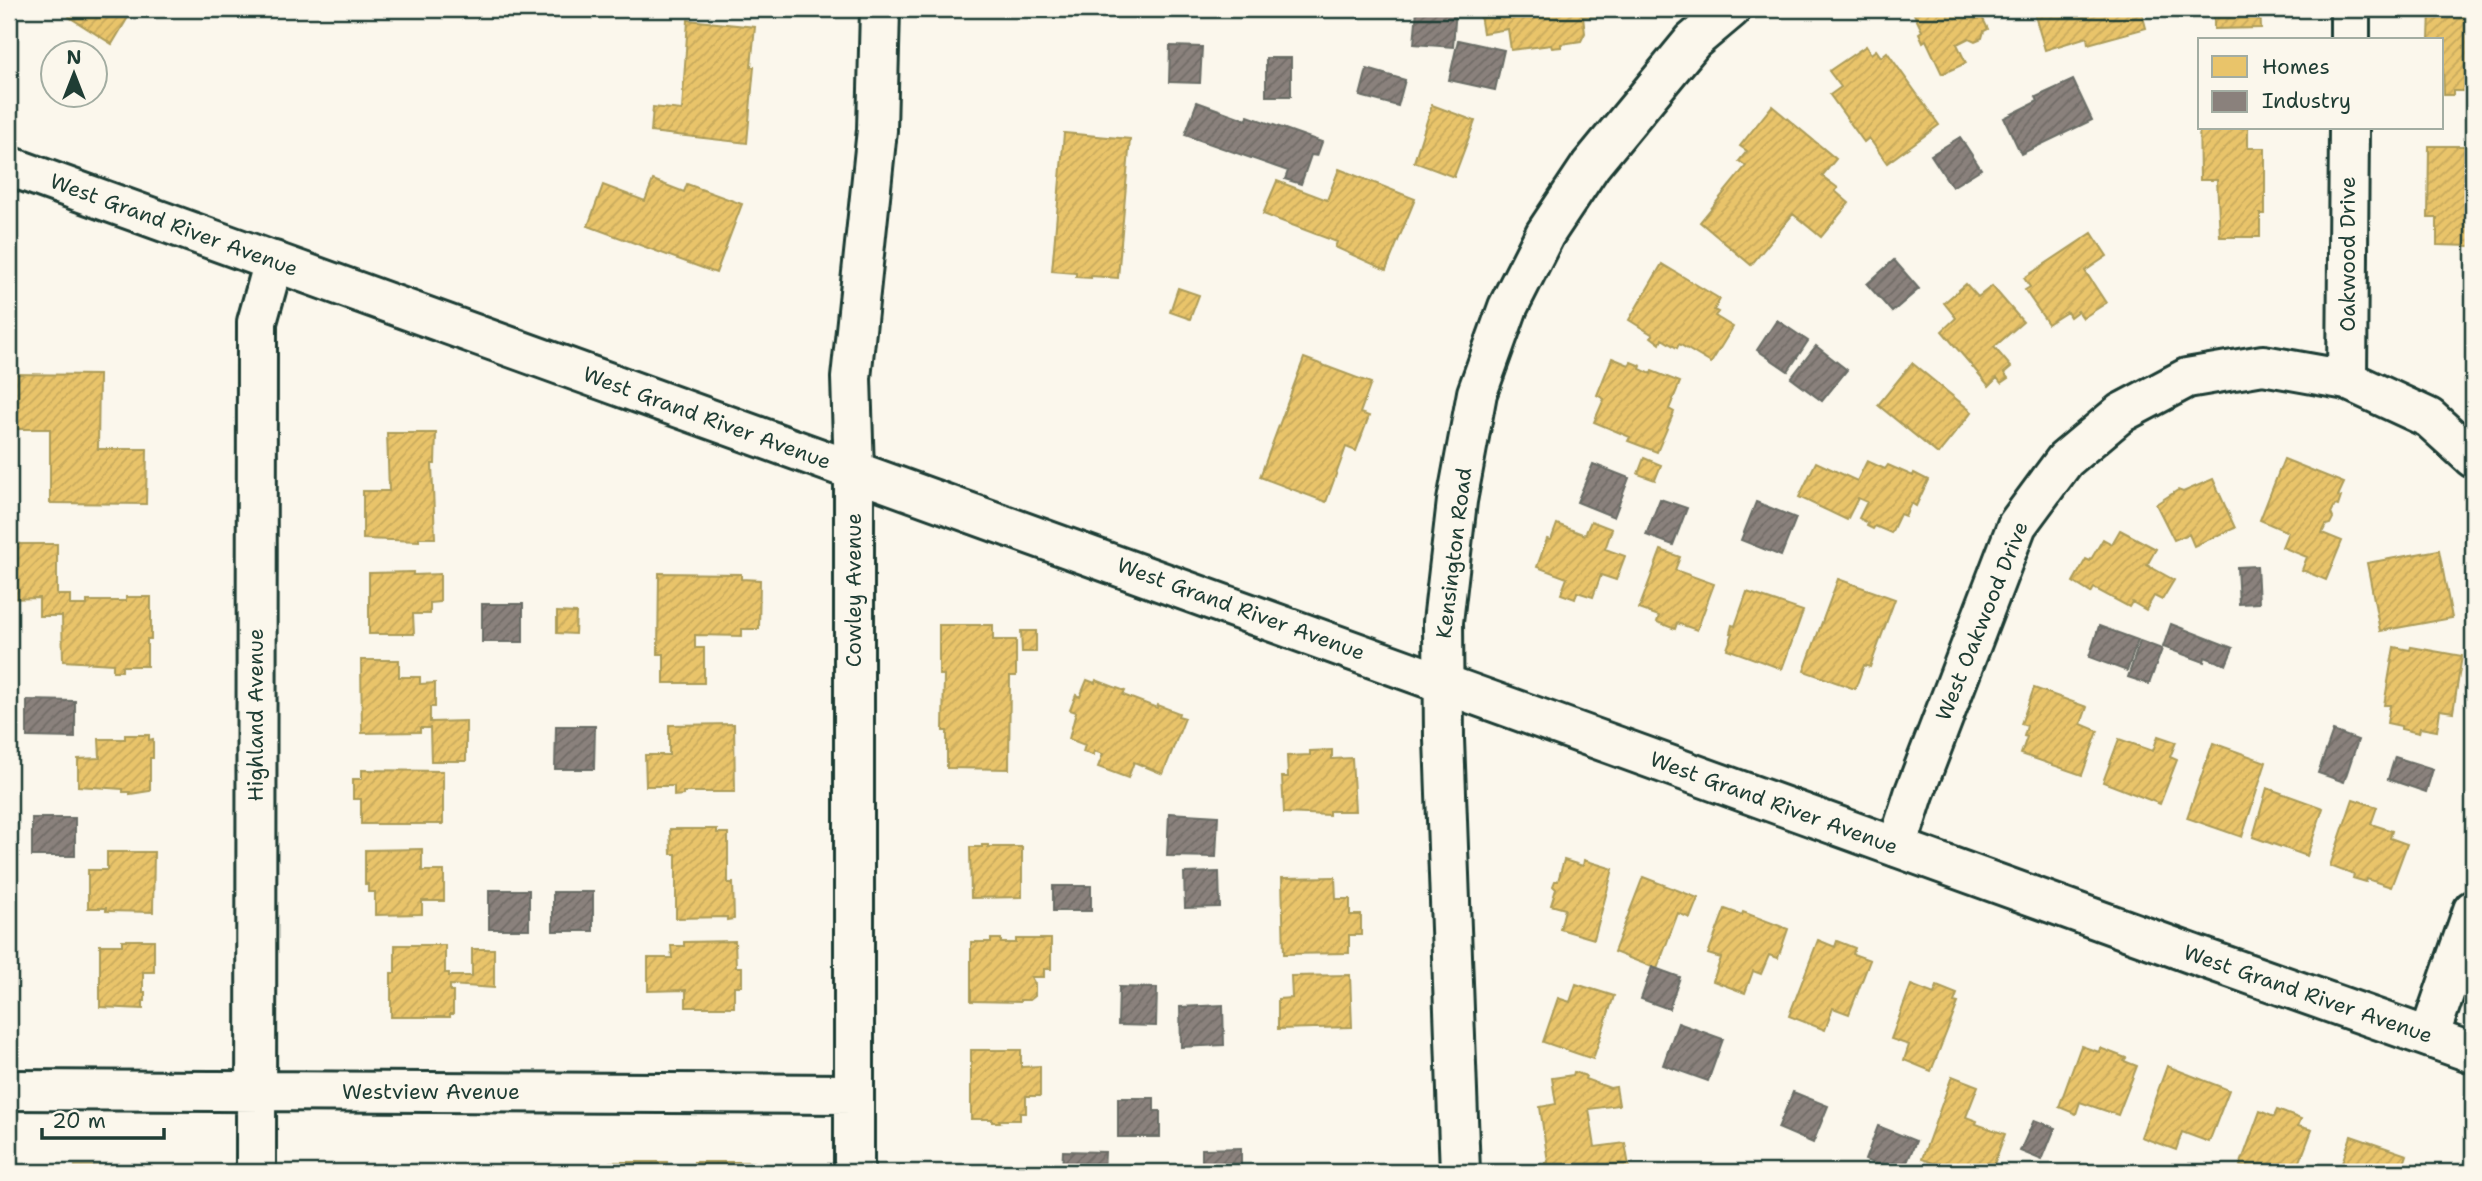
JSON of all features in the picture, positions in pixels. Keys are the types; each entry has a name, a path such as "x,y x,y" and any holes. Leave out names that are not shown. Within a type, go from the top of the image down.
{"street":[{"name":"Cowley Avenue","path":"854,1172 854,471 851,378 877,130 880,9"},
{"name":"Kensington Road","path":"1460,1172 1443,622 1457,501 1477,393 1508,307 1545,234 1591,165 1693,25 1731,9"},
{"path":"2350,9 2350,38"},
{"name":"Oakwood Drive","path":"2347,380 2349,130"},
{"name":"West Grand River Avenue","path":"9,166 2473,1053"},
{"name":"Highland Avenue","path":"256,1172 257,322 274,261"},
{"name":"West Oakwood Drive","path":"1897,847 1914,794 2017,525 2065,460 2121,413 2187,378 2263,365 2347,380 2428,418 2473,458"},
{"path":"2429,1037 2473,910"},
{"name":"Westview Avenue","path":"9,1090 854,1094"}],"building: Homes":[{"path":"74,9 133,9 112,44 108,38 102,38 69,17"},
{"path":"1283,9 1307,9 1307,14 1283,14"},
{"path":"1479,9 1595,9 1596,16 1583,17 1585,33 1581,41 1561,44 1561,47 1552,48 1551,45 1511,50 1508,29 1483,33"},
{"path":"1924,9 1978,9 1988,29 1984,31 1982,38 1975,41 1969,38 1957,44 1966,63 1942,74 1926,40 1923,42 1919,33 1922,31 1914,14"},
{"path":"2033,9 2141,9 2146,28 2088,44 2087,37 2045,50"},
{"path":"2214,9 2260,9 2261,28 2214,29"},
{"path":"2430,9 2473,9 2473,99 2465,99 2465,91 2453,91 2453,95 2444,95 2444,38 2429,38"},
{"path":"688,20 755,27 747,143 651,132 653,107 682,110"},
{"path":"1866,46 1871,54 1876,50 1881,57 1887,52 1939,125 1887,163 1869,138 1864,142 1830,95 1841,87 1829,71"},
{"path":"1432,105 1475,121 1454,177 1414,162"},
{"path":"1772,106 1836,159 1822,176 1838,188 1835,191 1849,203 1821,237 1793,214 1751,265 1700,222 1746,166 1739,161 1747,151 1740,146"},
{"path":"2199,130 2248,130 2248,148 2265,148 2265,214 2260,214 2260,237 2220,237 2217,180 2200,180"},
{"path":"1064,133 1130,139 1118,278 1076,277 1076,273 1052,271"},
{"path":"2429,146 2473,146 2471,246 2437,245 2437,218 2428,218"},
{"path":"1339,169 1415,199 1386,270 1335,247 1337,242 1263,214 1277,181 1327,200"},
{"path":"653,180 684,192 687,184 742,204 716,273 588,226 603,185 645,201"},
{"path":"2092,233 2107,256 2085,271 2106,303 2083,318 2078,311 2070,317 2067,312 2048,324 2025,290 2030,287 2024,278"},
{"path":"1662,264 1720,299 1714,310 1718,312 1715,316 1733,327 1711,363 1679,344 1677,348 1662,339 1660,344 1651,337 1653,335 1629,320"},
{"path":"1966,284 1978,297 1992,286 2023,322 1994,347 2011,367 2004,373 2008,378 2001,383 1997,378 1989,386 1942,331 1956,318 1944,303"},
{"path":"1178,288 1199,295 1190,319 1170,312"},
{"path":"1304,358 1371,383 1360,413 1369,416 1356,451 1346,447 1326,502 1260,477"},
{"path":"1612,358 1629,365 1631,362 1651,374 1652,371 1680,382 1669,409 1674,412 1657,452 1628,441 1630,437 1594,422 1604,399 1597,395"},
{"path":"1912,363 1972,412 1938,454 1878,405"},
{"path":"9,374 99,375 98,449 147,449 146,504 50,503 50,429 9,429"},
{"path":"387,433 436,433 435,464 432,464 435,538 419,538 419,541 363,539 363,491 389,491"},
{"path":"1644,458 1661,465 1655,480 1638,474"},
{"path":"2284,459 2344,483 2338,496 2341,497 2338,506 2335,505 2331,513 2333,518 2322,533 2342,541 2326,580 2302,570 2307,557 2282,547 2288,532 2260,520"},
{"path":"1867,461 1885,469 1888,465 1913,476 1914,473 1928,480 1916,506 1911,503 1905,516 1900,514 1891,533 1875,526 1873,529 1859,518 1867,502 1858,498 1847,520 1799,497 1816,462 1857,481"},
{"path":"2213,479 2235,528 2194,546 2189,534 2174,540 2156,504 2178,490 2183,492"},
{"path":"1591,521 1612,529 1605,549 1625,556 1616,580 1601,575 1593,597 1577,592 1575,599 1561,594 1567,578 1537,567 1547,539 1551,540 1557,524 1585,535"},
{"path":"2120,530 2156,549 2147,565 2174,580 2162,600 2154,596 2146,610 2132,602 2129,607 2094,588 2091,593 2073,582 2086,559 2090,561 2103,539 2112,544"},
{"path":"9,544 57,544 57,595 70,595 70,605 87,605 87,601 126,601 126,597 151,597 151,639 147,639 147,666 122,666 122,671 113,671 113,664 63,661 62,616 39,616 39,598 9,599"},
{"path":"1661,550 1680,557 1675,570 1714,584 1697,630 1677,623 1675,629 1657,622 1659,616 1639,609"},
{"path":"2439,550 2452,618 2380,631 2367,563"},
{"path":"413,572 413,575 440,574 440,602 430,603 430,614 413,614 414,634 369,634 369,573"},
{"path":"659,573 741,574 741,579 760,580 759,629 742,629 742,636 695,635 695,648 704,648 704,683 664,683 664,654 658,654"},
{"path":"1838,579 1895,599 1870,667 1864,665 1855,689 1804,671"},
{"path":"1747,592 1803,611 1782,669 1727,649 1733,633 1730,633 1732,625 1735,626"},
{"path":"557,612 576,613 575,634 557,633"},
{"path":"939,625 993,625 993,640 1016,640 1016,676 1010,676 1009,769 947,768 947,731 943,731 944,675 939,675"},
{"path":"1021,631 1036,631 1036,652 1022,652"},
{"path":"2394,647 2410,650 2411,647 2462,656 2453,712 2440,710 2437,731 2420,728 2419,733 2387,723 2390,705 2384,705"},
{"path":"361,660 399,660 399,677 420,677 420,684 435,683 435,707 430,707 430,722 466,721 466,761 431,761 430,728 420,728 420,732 362,733"},
{"path":"1087,680 1095,683 1096,680 1125,691 1123,695 1157,708 1158,705 1185,718 1163,774 1134,762 1128,778 1098,767 1103,754 1083,752 1085,745 1069,739 1076,712 1070,710 1076,695 1080,697"},
{"path":"2034,688 2087,707 2081,724 2098,731 2082,775 2021,754 2027,737 2024,736 2027,726 2021,724"},
{"path":"734,724 735,792 683,792 683,795 674,796 674,786 646,786 645,755 669,755 669,725"},
{"path":"125,735 149,735 149,740 153,739 150,791 130,794 123,792 123,789 78,786 78,759 100,758 99,739 125,739"},
{"path":"2158,736 2176,742 2170,757 2177,760 2160,804 2103,782 2119,739 2153,751"},
{"path":"2213,743 2266,762 2242,837 2187,818"},
{"path":"1332,750 1332,759 1352,758 1355,811 1329,811 1329,815 1284,813 1282,777 1288,777 1287,756"},
{"path":"362,770 443,771 443,824 361,824 361,799 353,799 353,779 362,779"},
{"path":"2267,788 2323,808 2307,856 2253,837"},
{"path":"2353,799 2377,807 2371,824 2392,831 2390,838 2407,844 2391,887 2367,879 2366,882 2353,878 2354,875 2330,866"},
{"path":"670,829 717,829 717,833 728,833 728,883 733,883 734,919 676,918 676,854 671,854"},
{"path":"970,847 1022,847 1022,897 971,898"},
{"path":"422,849 422,871 444,871 444,901 422,901 422,914 375,915 375,892 368,892 368,884 365,884 365,850"},
{"path":"107,852 154,852 153,912 88,908 88,870 107,870"},
{"path":"1564,860 1583,866 1584,860 1613,869 1594,939 1560,929 1565,909 1551,905 1556,889 1553,886 1555,881 1558,881"},
{"path":"1335,877 1336,899 1350,899 1350,915 1361,915 1361,935 1349,935 1349,953 1284,954 1282,878"},
{"path":"1643,877 1698,898 1690,918 1678,913 1657,969 1614,952"},
{"path":"1725,909 1742,915 1743,912 1788,929 1778,958 1769,955 1761,974 1753,971 1745,993 1713,981 1721,958 1708,954"},
{"path":"991,939 1001,939 1001,943 1016,943 1016,939 1051,939 1051,969 1044,969 1044,977 1031,977 1035,984 1035,996 1030,1000 971,1001 971,942 991,942"},
{"path":"122,940 154,940 154,972 143,972 143,1009 100,1007 100,945 122,945"},
{"path":"1818,940 1835,947 1837,941 1855,948 1853,954 1870,960 1849,1014 1833,1008 1825,1030 1789,1016"},
{"path":"735,941 736,967 742,967 742,986 734,986 734,1007 686,1007 686,990 648,991 648,958 672,958 671,946 684,946 684,942"},
{"path":"395,945 445,945 445,973 449,973 449,976 472,976 472,949 494,949 494,988 450,985 450,992 453,992 453,1014 450,1014 450,1017 391,1017 391,973 395,973"},
{"path":"1350,975 1352,1027 1278,1029 1278,999 1292,998 1291,976"},
{"path":"1576,984 1614,996 1593,1059 1543,1042 1558,998 1570,1002"},
{"path":"1911,985 1934,994 1937,986 1957,994 1954,1002 1958,1003 1931,1071 1904,1060 1909,1045 1891,1039"},
{"path":"2081,1046 2099,1052 2100,1048 2126,1058 2124,1061 2137,1066 2118,1115 2080,1102 2076,1114 2059,1107"},
{"path":"971,1050 1021,1050 1021,1067 1040,1066 1040,1096 1026,1096 1026,1113 1020,1113 1020,1120 992,1122 992,1119 971,1119"},
{"path":"2167,1066 2229,1090 2209,1142 2182,1132 2176,1150 2141,1137"},
{"path":"1574,1072 1610,1088 1616,1087 1619,1105 1589,1109 1595,1147 1625,1143 1630,1172 1546,1172 1545,1163 1548,1162 1540,1107 1556,1104 1552,1078 1573,1075"},
{"path":"1952,1076 1978,1086 1966,1117 1977,1121 1976,1124 2005,1134 1991,1172 1958,1172 1922,1159"},
{"path":"2277,1110 2301,1119 2298,1126 2312,1130 2296,1172 2256,1172 2240,1166 2260,1111 2274,1117"},
{"path":"2351,1136 2407,1155 2401,1172 2339,1172"},
{"path":"610,1162 667,1162 667,1172 610,1172"},
{"path":"694,1162 753,1162 753,1172 694,1172"},
{"path":"75,1166 155,1166 155,1172 75,1172"},
{"path":"1355,1166 1357,1172 1303,1172 1303,1167"}],"building: Industry":[{"path":"1417,9 1456,9 1453,47 1414,44"},
{"path":"1458,40 1504,50 1495,90 1449,80"},
{"path":"1170,46 1202,47 1200,83 1169,82"},
{"path":"1266,58 1291,58 1291,96 1266,96"},
{"path":"1367,69 1405,80 1398,106 1360,96"},
{"path":"2073,80 2092,120 2021,154 2004,118 2038,101 2036,97"},
{"path":"1197,102 1247,120 1248,116 1322,142 1317,156 1311,155 1301,184 1285,179 1288,171 1185,135"},
{"path":"1960,137 1981,169 1952,187 1931,155"},
{"path":"1894,260 1919,289 1892,312 1867,284"},
{"path":"1777,320 1808,341 1788,371 1757,350"},
{"path":"1816,346 1847,370 1822,401 1791,378"},
{"path":"1593,464 1629,478 1614,517 1577,502"},
{"path":"1660,499 1687,508 1673,545 1646,535"},
{"path":"1756,502 1796,518 1781,556 1741,540"},
{"path":"2257,566 2259,603 2239,604 2237,567"},
{"path":"482,604 523,604 523,642 482,642"},
{"path":"2171,624 2233,648 2226,665 2205,657 2204,662 2163,647"},
{"path":"2099,626 2138,640 2127,671 2089,657"},
{"path":"2140,641 2162,649 2149,684 2128,677"},
{"path":"27,700 75,701 75,738 27,737"},
{"path":"556,726 595,726 594,769 555,769"},
{"path":"2333,731 2358,740 2344,782 2318,773"},
{"path":"2395,757 2433,769 2426,792 2388,779"},
{"path":"1169,813 1218,816 1216,857 1167,856"},
{"path":"32,818 75,818 75,856 32,856"},
{"path":"1219,872 1220,907 1185,908 1184,873"},
{"path":"1053,886 1091,886 1091,911 1053,911"},
{"path":"489,890 529,890 529,929 489,929"},
{"path":"553,892 593,892 593,931 553,931"},
{"path":"1652,967 1680,977 1669,1009 1641,999"},
{"path":"1119,987 1157,988 1156,1026 1118,1025"},
{"path":"1223,1005 1224,1045 1181,1047 1180,1007"},
{"path":"1678,1023 1723,1039 1708,1081 1663,1065"},
{"path":"1793,1092 1828,1106 1813,1143 1778,1128"},
{"path":"1118,1098 1154,1098 1154,1111 1160,1111 1160,1137 1118,1137"},
{"path":"2034,1120 2055,1128 2042,1160 2020,1151"},
{"path":"1878,1126 1916,1141 1903,1172 1895,1172 1865,1160"},
{"path":"1241,1148 1241,1172 1202,1172 1202,1149"},
{"path":"1063,1151 1105,1152 1104,1172 1062,1172"}]}
